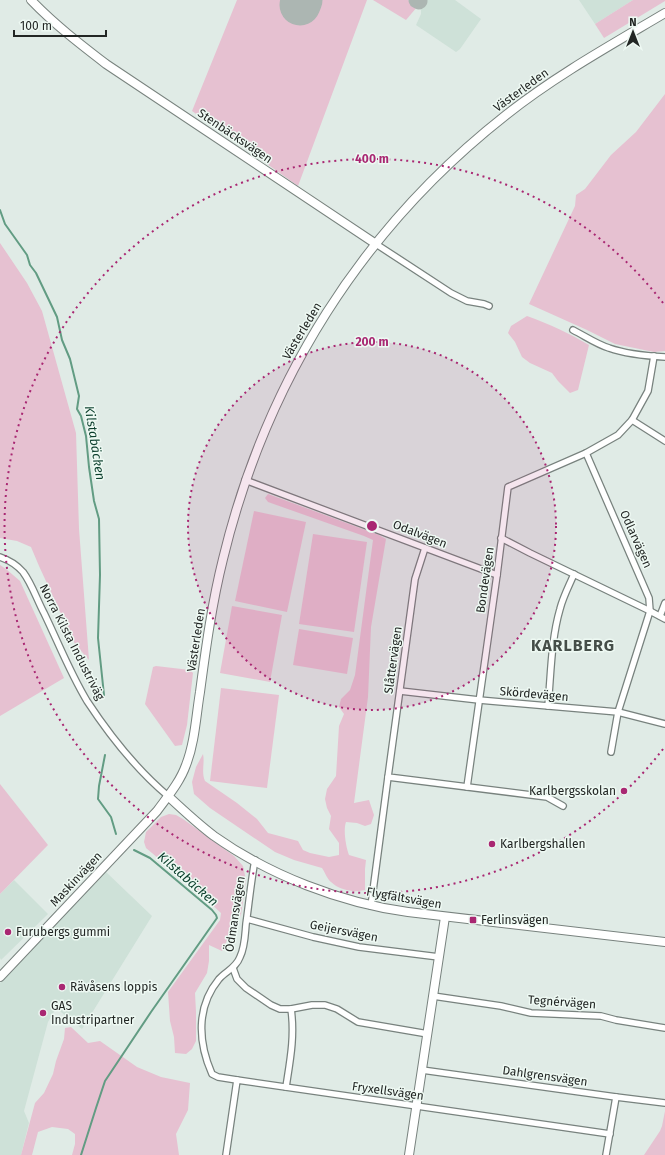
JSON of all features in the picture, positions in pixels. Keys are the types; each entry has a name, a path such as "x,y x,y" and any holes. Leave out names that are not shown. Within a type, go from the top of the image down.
{"street":[{"name":"Stenbäcksvägen","path":"31,0 60,27 106,64 376,244"},
{"name":"Västerleden","path":"168,796 182,775 189,756 216,589 228,539 246,480 270,417 298,359 332,303 376,244 405,209 450,163 483,133 541,88 578,64 665,13"},
{"path":"376,244 451,293 467,301 489,306"},
{"path":"573,330 610,349 665,357"},
{"name":"Bondevägen","path":"467,787 508,487 586,453 613,439 632,420 648,391 654,356"},
{"path":"632,420 665,442"},
{"name":"Odlarvägen","path":"586,453 649,598 650,611 618,712 611,752"},
{"name":"Odalvägen","path":"246,480 497,575"},
{"path":"501,538 662,618 665,603"},
{"name":"Slåttervägen","path":"371,906 415,579 425,548"},
{"name":"Norra Kilsta Industriväg","path":"0,558 6,559 16,565 23,573 37,598 78,684 98,716 132,762 144,775 168,796"},
{"path":"548,706 554,637 558,616 560,607 574,574"},
{"name":"Skördevägen","path":"400,691 479,700 618,712 665,724"},
{"path":"388,777 547,798 563,806"},
{"name":"Flygfältsvägen","path":"168,796 215,836 255,860 298,882 371,906 445,917 665,942"},
{"name":"Maskinvägen","path":"0,976 157,811 168,796"},
{"name":"Ödmansvägen","path":"237,1080 218,1077 212,1074 204,1049 201,1034 201,1021 203,1008 214,984 222,975 233,968 240,958 244,946 255,860"},
{"path":"409,1155 445,917"},
{"name":"Geijersvägen","path":"247,918 313,937 353,946 439,957"},
{"path":"233,968 237,979 246,988 258,997 280,1009 291,1010 312,1005 325,1005 337,1009 358,1022 428,1034"},
{"name":"Tegnérvägen","path":"434,996 500,1006 531,1013 602,1016 616,1020 665,1028"},
{"path":"286,1087 291,1059 291,1010"},
{"name":"Dahlgrensvägen","path":"422,1070 665,1103"},
{"path":"226,1155 237,1080"},
{"name":"Fryxellsvägen","path":"237,1080 610,1134"},
{"path":"606,1155 616,1097"}],"shaded area":[{"path":"237,0 287,0 313,11 318,0 367,0 298,186 192,111"},
{"path":"373,0 408,0 417,7 406,20"},
{"path":"409,0 455,0 481,19 460,49 456,52 416,25 421,14 421,10"},
{"path":"579,0 633,0 595,24"},
{"path":"633,0 665,1 604,38 595,24"},
{"path":"665,94 665,351 654,352 615,344 529,304 575,206 576,195 585,189 611,155 636,132"},
{"path":"0,243 27,283 42,311 76,433 79,529 89,660 75,644 31,547 17,541 0,538"},
{"path":"527,316 559,329 589,345 578,390 570,393 552,373 530,363 522,357 515,342 508,333 511,326"},
{"path":"268,494 379,535 386,539 371,627 368,697 354,803 369,800 374,815 371,824 365,826 357,823 346,822 345,829 349,855 366,860 365,890 356,891 342,889 330,881 322,868 294,860 275,852 210,808 194,794 192,782 196,767 203,754 203,774 205,781 257,819 268,833 298,841 303,850 310,853 329,857 339,855 339,843 329,829 331,816 325,799 327,789 336,776 339,726 344,714 339,707 341,699 350,690 355,675 373,540 268,502 265,498"},
{"path":"254,511 306,522 287,612 235,601"},
{"path":"313,534 367,542 354,632 299,624"},
{"path":"0,565 20,581 64,678 0,716"},
{"path":"232,606 282,615 270,682 220,673"},
{"path":"299,629 353,638 347,674 293,665"},
{"path":"156,666 190,670 193,673 187,725 182,745 175,746 145,704 153,667"},
{"path":"221,688 279,695 267,788 210,781"},
{"path":"0,784 48,845 0,894"},
{"path":"169,814 176,815 183,819 234,856 243,866 246,880 241,915 222,951 209,945 207,973 195,993 196,1041 192,1049 186,1054 175,1053 174,1037 170,1021 168,992 220,920 221,913 146,848 144,842 146,832 161,817"},
{"path":"106,872 152,916 82,1029 56,1008 48,1022 24,1111 29,1123 21,1155 0,1155 0,983"},
{"path":"14,880 48,914 1,960 0,894"},
{"path":"71,1027 88,1043 100,1041 137,1067 161,1077 190,1083 188,1110 176,1134 179,1155 72,1155 75,1144 75,1134 68,1129 52,1127 38,1132 32,1155 21,1155 35,1103 44,1093 53,1074 64,1039 65,1028"},
{"path":"665,1111 665,1155 644,1155 660,1131"}],"waterway":[{"name":"Kilstabäcken","path":"0,210 5,224 27,255 30,265 36,273 57,317 62,340 70,359 79,396 77,409 81,416 86,436 94,501 99,519 100,575 98,638 104,695"},
{"name":"Kilstabäcken","path":"105,755 98,799 111,817 116,834"},
{"name":"Kilstabäcken","path":"81,1155 105,1081 217,918 212,910 150,858 134,850"}],"runway":[{"path":"300,5 302,0"}],"place":[{"name":"Karlbergsskolan","path":"624,791"},
{"name":"Karlbergshallen","path":"492,844"},
{"name":"Ferlinsvägen","path":"473,920"},
{"name":"Furubergs gummi","path":"8,932"},
{"name":"Rävåsens loppis","path":"62,987"},
{"name":"GAS Industripartner","path":"43,1013"}],"district":[{"name":"KARLBERG","path":"573,645"}]}
